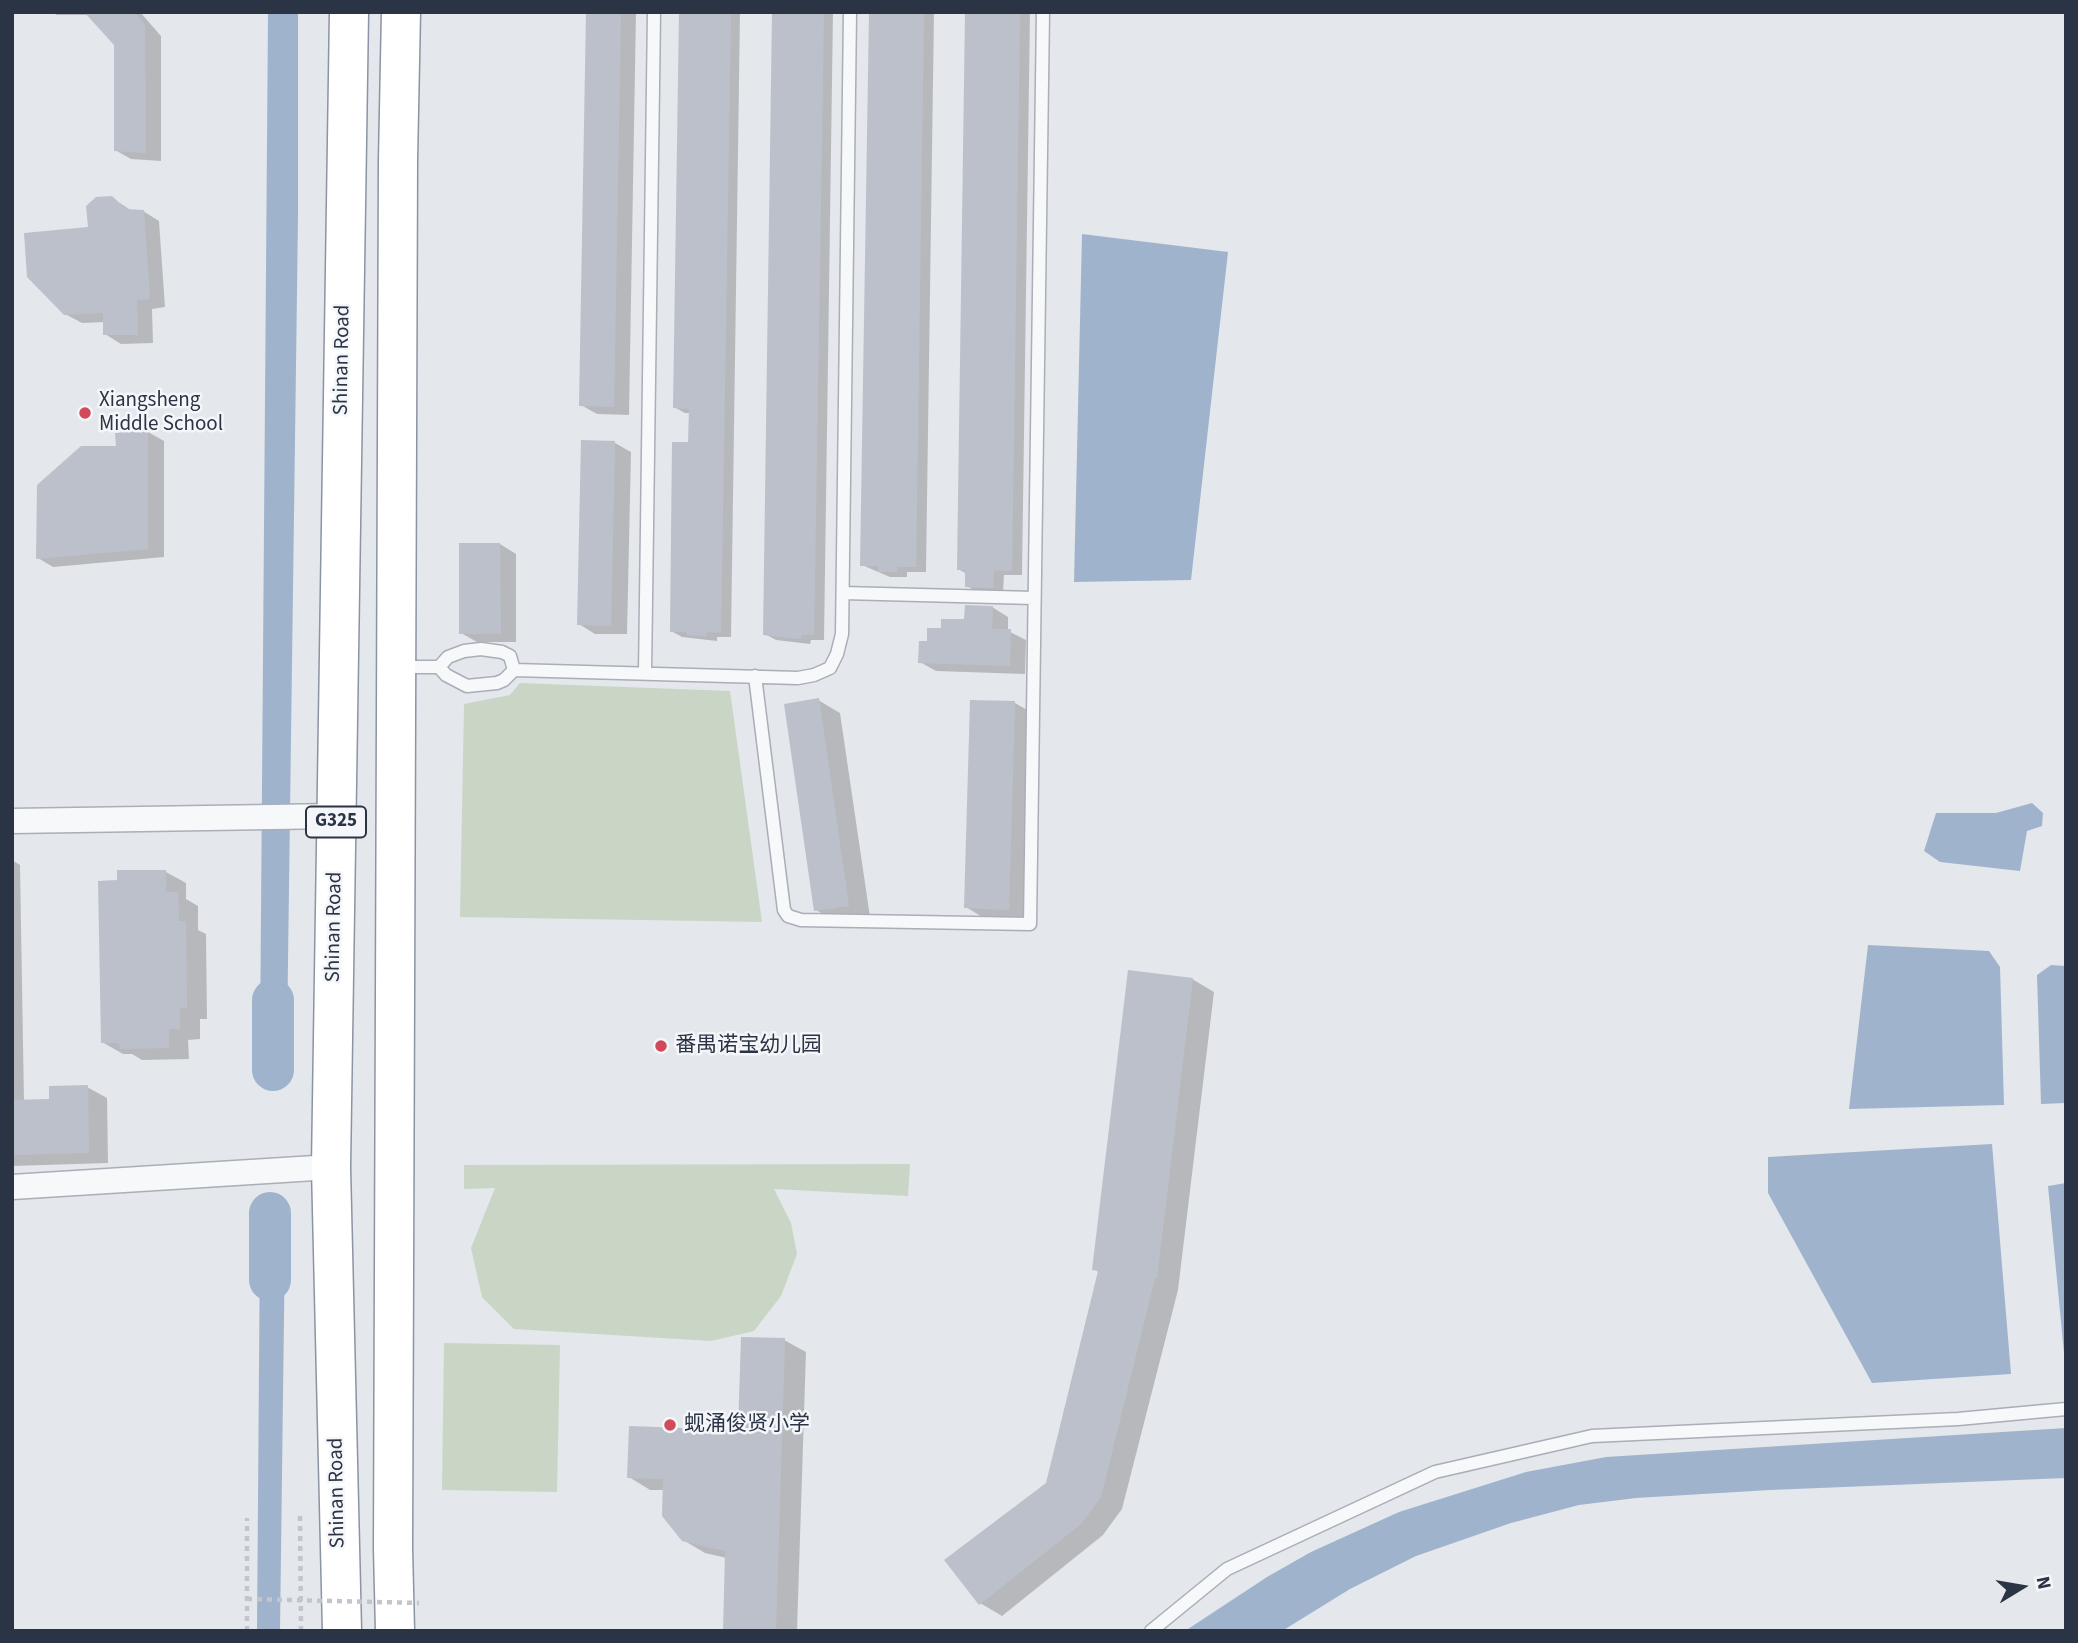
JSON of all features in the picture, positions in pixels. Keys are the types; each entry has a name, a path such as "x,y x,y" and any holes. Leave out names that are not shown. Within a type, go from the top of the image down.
{"highway":[{"name":"Shinan Road","path":"342,1631 319,815 349,12"},
{"name":"G325","path":"401,12 398,160 393,1534 407,1617"}],"street":[{"path":"12,821 319,815"},
{"path":"12,1187 331,1167"}],"lane":[{"path":"645,673 654,12"},
{"path":"439,667 446,675 467,686 497,683 514,670 797,677 814,675 830,668 842,634 850,12"},
{"path":"755,676 784,911 788,916 801,920 1030,924 1043,12"},
{"path":"843,593 1034,598"},
{"path":"396,667 439,667 448,657 481,649 510,656 514,670"},
{"path":"1151,1631 1227,1569 1435,1472 1592,1436 1958,1419 2066,1409"}],"path":[{"path":"300,1516 301,1631"},
{"path":"247,1518 247,1631"},
{"path":"247,1599 301,1601 407,1617"}],"green space":[{"path":"520,683 730,691 762,922 460,917 464,704 510,695"},
{"path":"910,1164 908,1196 774,1189 791,1223 797,1254 781,1296 754,1331 711,1341 514,1329 482,1297 471,1248 495,1188 464,1189 464,1165"},
{"path":"444,1343 560,1345 557,1492 442,1490"}],"water":[{"path":"268,12 298,12 298,216 287,1037 272,1057 260,1042"},
{"path":"1082,234 1228,252 1191,580 1074,582"},
{"path":"2032,803 2043,813 2042,826 2027,831 2020,871 1940,862 1924,851 1936,813 1996,813"},
{"path":"1868,945 1989,951 2000,967 2004,1105 1849,1109"},
{"path":"2051,965 2066,966 2066,1103 2041,1104 2037,975"},
{"path":"1992,1144 2011,1374 1872,1383 1768,1193 1768,1157"},
{"path":"2066,1183 2066,1374 2048,1186"},
{"path":"270,1225 285,1238 280,1631 257,1631 260,1236"},
{"path":"2066,1428 2066,1478 1770,1490 1636,1498 1579,1505 1511,1523 1416,1556 1350,1589 1282,1631 1185,1631 1267,1577 1311,1552 1399,1512 1526,1472 1606,1457"}],"building":[{"path":"84,12 134,12 145,25 146,153 114,151 114,45"},
{"path":"586,12 621,12 614,407 579,406"},
{"path":"679,12 731,12 721,633 707,632 707,636 670,632 672,442 688,442 689,409 673,408"},
{"path":"772,12 824,12 814,635 801,635 801,639 763,635"},
{"path":"869,12 924,12 916,567 897,567 897,572 878,572 878,566 860,566"},
{"path":"965,12 1020,12 1012,571 994,570 993,588 965,587 965,570 957,570"},
{"path":"112,196 126,209 144,210 150,299 137,300 138,335 103,335 103,313 64,315 27,277 24,233 88,227 86,206 96,197"},
{"path":"148,430 148,549 36,559 37,485 81,446 116,446 115,433"},
{"path":"581,440 615,441 611,626 577,625"},
{"path":"459,543 500,543 501,634 459,634"},
{"path":"965,605 993,606 992,629 1011,629 1010,666 918,663 919,641 927,641 927,628 941,628 941,619 964,619"},
{"path":"819,698 849,906 814,911 784,704"},
{"path":"970,700 1015,701 1009,910 964,908"},
{"path":"117,870 166,870 166,892 178,892 179,921 186,921 187,1008 180,1008 180,1029 169,1029 169,1048 120,1049 119,1043 101,1043 98,881 117,880"},
{"path":"1128,970 1193,978 1157,1278 1101,1497 1081,1524 979,1605 944,1560 1046,1483 1098,1271 1092,1270"},
{"path":"88,1085 89,1153 12,1155 12,1100 49,1099 49,1086"},
{"path":"741,1337 785,1338 776,1631 723,1631 725,1551 682,1541 662,1516 663,1479 627,1478 629,1426 738,1430"}],"waterway":[{"path":"273,1000 273,1070"},
{"path":"270,1213 270,1280"}],"place":[{"name":"Xiangsheng Middle School","path":"85,413"},
{"name":"番禺诺宝幼儿园","path":"661,1046"},
{"name":"蚬涌俊贤小学","path":"670,1425"}]}
